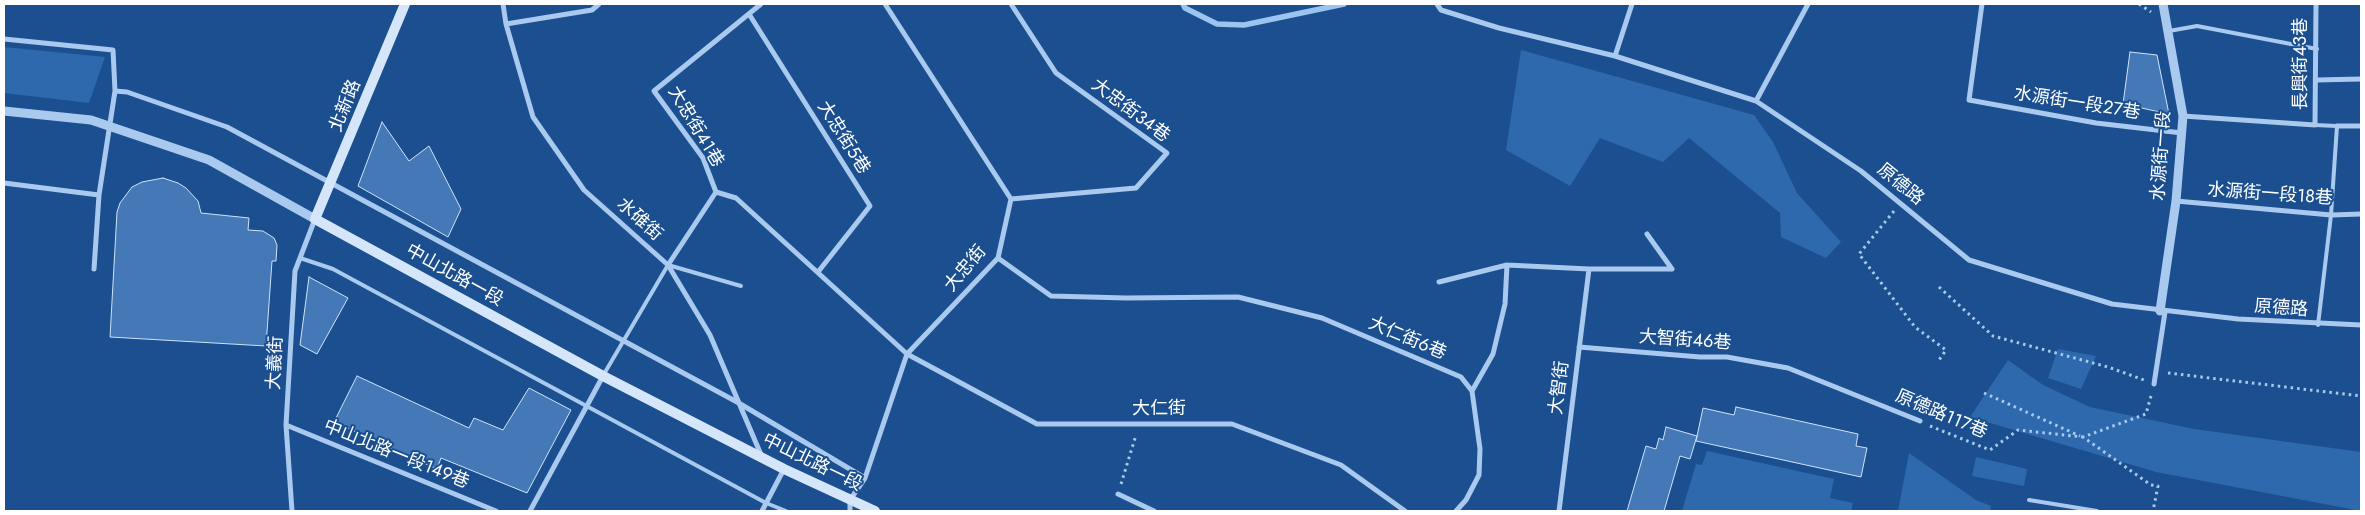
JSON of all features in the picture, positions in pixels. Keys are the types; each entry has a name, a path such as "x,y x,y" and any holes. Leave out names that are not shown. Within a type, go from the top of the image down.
{"main road":[{"name":"北新路","path":"315,220 332,184 405,4"},
{"name":"中山北路一段","path":"315,220 603,376 784,469 875,511"}],"street":[{"name":"水碓街","path":"503,4 506,24 533,117 584,190 668,265 710,335 762,457"},
{"path":"506,24 592,10 599,4"},
{"name":"大忠街41巷","path":"716,192 703,158 654,91 761,4"},
{"path":"885,4 1011,198"},
{"name":"大忠街34巷","path":"1011,4 1056,74 1167,153 1136,188 1011,198"},
{"name":"原德路","path":"1437,4 1441,10 1499,28 1615,56 1756,101 1861,171 1969,260 2112,304 2163,312 2318,325 2361,325"},
{"path":"1615,56 1632,4"},
{"path":"1756,101 1808,4"},
{"name":"水源街一段27巷","path":"1982,4 1969,100 2096,123 2182,133"},
{"name":"水源街一段","path":"2163,4 2183,116 2176,201 2163,312"},
{"name":"長興街43巷","path":"2315,124 2317,80 2316,4"},
{"name":"大忠街5巷","path":"749,14 870,206 818,272"},
{"path":"4,39 113,50 115,91 111,127 99,195 94,268"},
{"path":"2317,80 2361,79"},
{"path":"115,91 127,92 227,127 737,402 865,478"},
{"name":"中山北路一段","path":"4,111 91,120 209,160 315,220"},
{"path":"2183,116 2315,124"},
{"path":"2337,126 2361,126"},
{"path":"4,183 99,195"},
{"path":"668,265 716,192 736,198 907,354"},
{"name":"大忠街","path":"850,500 865,478 907,354 998,258 1011,198"},
{"name":"水源街一段18巷","path":"2176,201 2331,215 2361,214"},
{"name":"大義街","path":"292,511 286,425 295,270 315,220"},
{"path":"1439,282 1507,265 1589,269 1672,269 1647,234"},
{"name":"大仁街6巷","path":"998,258 1051,296 1126,298 1238,297 1322,318 1461,377 1472,391"},
{"path":"1456,511 1466,500 1479,476 1480,450 1472,391 1493,354 1505,304 1507,265"},
{"name":"大智街","path":"1559,511 1589,269"},
{"path":"2154,384 2163,312"},
{"name":"大智街46巷","path":"1580,346 1700,357 1727,357 1788,368"},
{"name":"大仁街","path":"907,354 1037,424 1232,424 1341,465 1405,511"},
{"name":"原德路117巷","path":"1788,368 1920,421"},
{"path":"530,511 603,376"},
{"name":"中山北路一段149巷","path":"286,425 496,511"},
{"path":"762,511 784,469"},
{"path":"1118,494 1154,511"},
{"path":"850,500 850,511"}],"lane":[{"path":"2168,31 2197,26 2317,48"},
{"path":"2315,124 2337,126 2331,215 2318,325"},
{"path":"300,258 332,270 766,503 786,511"},
{"path":"603,376 668,265 741,286"},
{"path":"2029,500 2097,511"}],"path":[{"path":"1901,203 1858,254 1915,327 1946,350 1939,360"},
{"path":"1939,287 1993,336 2108,367 2154,384 2146,414 2083,437"},
{"path":"2157,372 2361,396"},
{"path":"1984,394 2083,437 2151,485 2158,486 2154,511"},
{"name":"原德路117巷","path":"1920,421 1990,450 2018,430 2083,437"},
{"path":"1118,494 1139,424"}],"shaded area":[{"path":"4,47 105,57 89,103 4,93"},
{"path":"1521,50 1754,115 1773,142 1797,193 1841,242 1826,258 1781,237 1780,213 1689,138 1663,162 1600,138 1570,186 1506,150"},
{"path":"2058,349 2096,356 2081,389 2048,378"},
{"path":"2008,360 2043,385 2090,407 2194,429 2361,452 2361,511 2156,472 1970,417"},
{"path":"1707,451 1834,479 1830,498 1853,503 1851,511 1682,511 1696,464 1702,465"},
{"path":"1909,453 1976,500 1991,506 1990,511 1898,511"},
{"path":"1976,457 2027,469 2024,486 1972,476"}],"building":[{"path":"2130,52 2157,55 2169,114 2123,104"},
{"path":"382,122 409,161 429,146 461,209 448,237 358,186"},
{"path":"163,178 186,188 198,201 201,213 249,218 248,230 263,231 274,238 277,245 276,261 272,261 266,346 110,337 117,212 120,203 132,187 142,182"},
{"path":"309,277 348,298 317,354 300,345"},
{"path":"357,376 469,428 474,418 503,430 529,388 571,410 527,493 441,458 437,469 334,422"},
{"path":"1736,407 1858,434 1856,446 1867,448 1861,477 1696,441 1703,408 1734,415"},
{"path":"1666,427 1697,436 1690,459 1680,456 1664,511 1627,511 1646,446 1656,449 1659,438 1663,440"}],"waterway":[{"path":"1183,4 1185,8 1217,24 1244,25 1344,4"}]}
